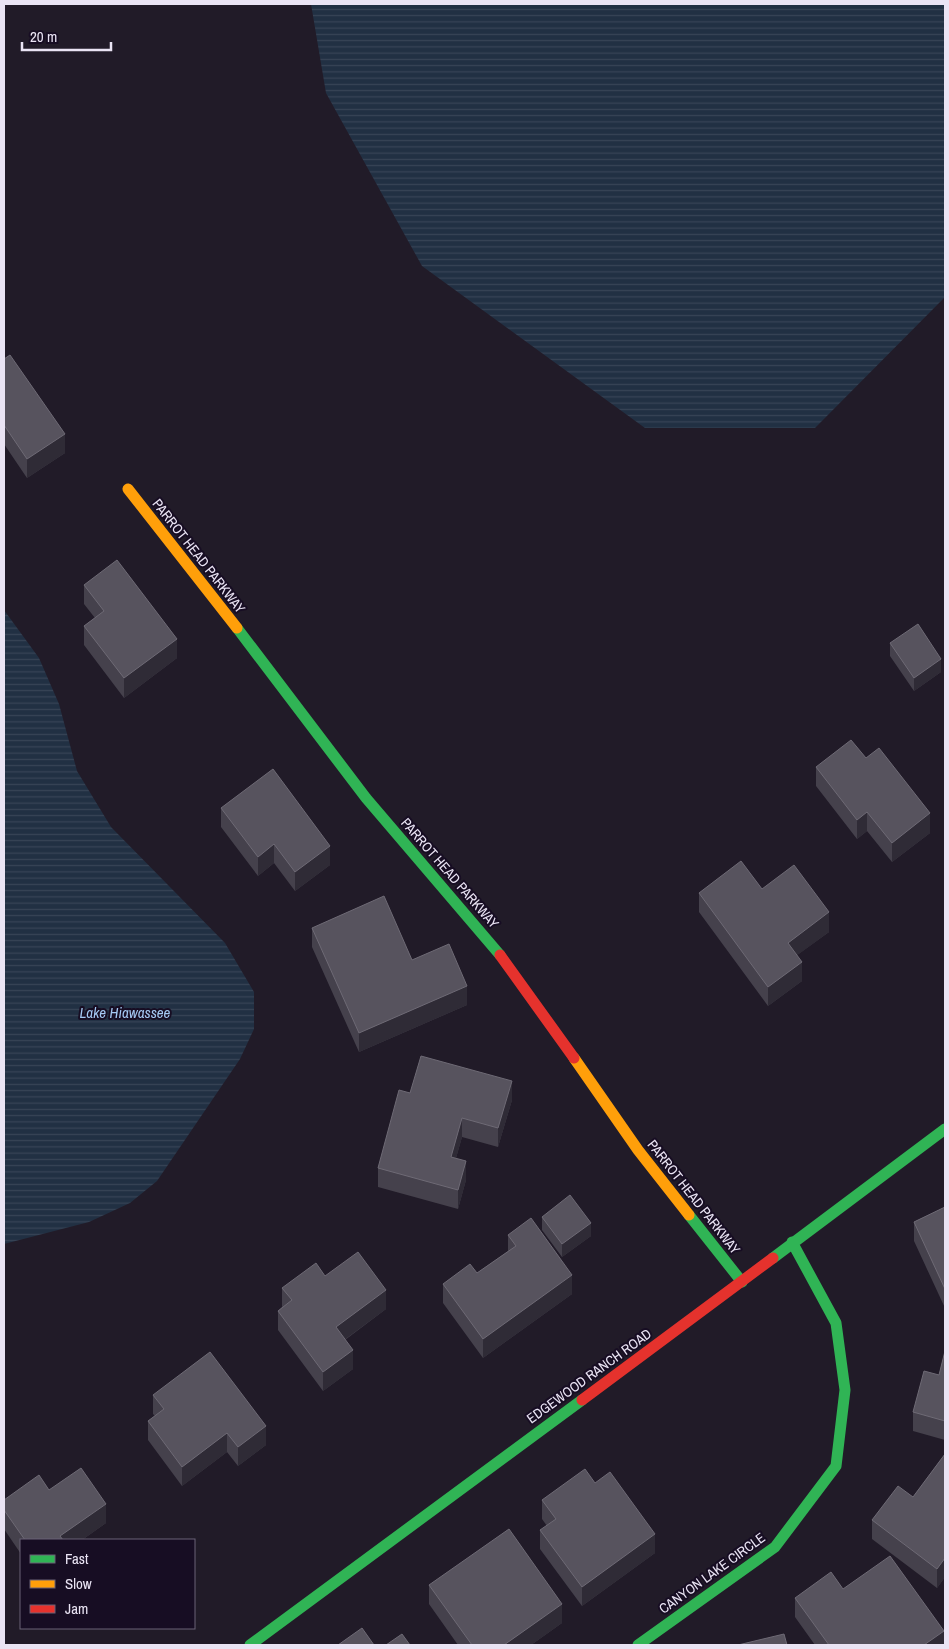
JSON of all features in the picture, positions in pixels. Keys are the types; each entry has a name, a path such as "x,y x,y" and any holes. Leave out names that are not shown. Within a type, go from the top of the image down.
{"street":[{"name":"PARROT HEAD PARKWAY","path":"128,489 248,642 366,798 504,959 638,1150 742,1282"},
{"name":"EDGEWOOD RANCH ROAD","path":"250,1645 742,1282 792,1242 945,1129"},
{"name":"CANYON LAKE CIRCLE","path":"638,1645 775,1547 836,1466 845,1390 836,1323 792,1242"}],"water":[{"path":"311,4 945,4 945,297 815,428 645,428 422,266 326,93"},
{"name":"Lake Hiawassee","path":"4,610 39,658 59,704 77,771 111,827 225,943 254,992 254,1029 240,1059 157,1181 130,1203 89,1222 4,1244"}],"building":[{"path":"10,355 65,434 27,459 4,425 4,359"},
{"path":"117,560 177,639 124,678 84,626 104,611 84,585"},
{"path":"918,624 941,659 914,678 890,643"},
{"path":"851,740 866,758 879,748 930,813 892,843 867,812 857,820 816,767"},
{"path":"273,769 330,846 295,872 274,844 258,857 221,808"},
{"path":"741,861 762,889 794,865 829,912 788,943 802,962 768,987 699,893"},
{"path":"384,896 412,960 449,944 467,986 359,1033 312,928"},
{"path":"421,1056 512,1081 498,1128 462,1118 451,1157 466,1161 458,1190 378,1168 399,1090 410,1093"},
{"path":"570,1195 591,1223 562,1244 542,1217"},
{"path":"945,1207 945,1289 914,1222"},
{"path":"531,1218 572,1275 483,1339 443,1284 470,1264 477,1273 516,1246 508,1235"},
{"path":"358,1252 386,1290 336,1327 353,1350 323,1372 278,1311 292,1300 282,1288 316,1263 325,1276"},
{"path":"945,1351 945,1421 913,1412 924,1371 939,1375"},
{"path":"210,1352 266,1426 238,1447 227,1433 182,1467 148,1421 164,1409 153,1395"},
{"path":"945,1454 945,1558 937,1569 872,1520 898,1486 913,1497"},
{"path":"81,1468 106,1504 60,1536 62,1539 24,1539 4,1510 4,1500 39,1475 49,1490"},
{"path":"585,1469 595,1483 610,1472 655,1534 582,1587 540,1530 556,1519 542,1500"},
{"path":"509,1529 562,1604 504,1645 472,1645 429,1585"},
{"path":"890,1556 944,1631 924,1645 829,1645 795,1598 831,1572 843,1589"},
{"path":"362,1628 374,1645 338,1645"},
{"path":"402,1634 410,1645 386,1645"},
{"path":"784,1634 787,1645 738,1645"}],"traffic: fast":[{"path":"237,628 366,798 500,955"},
{"path":"773,1258 945,1129"},
{"path":"689,1215 742,1282"},
{"path":"638,1645 775,1547 836,1466 845,1390 836,1323 792,1242"},
{"path":"250,1645 582,1400"}],"traffic: slow":[{"path":"128,489 237,628"},
{"path":"574,1058 638,1150 689,1215"}],"traffic: jam":[{"path":"500,955 574,1058"},
{"path":"582,1400 773,1258"}]}
